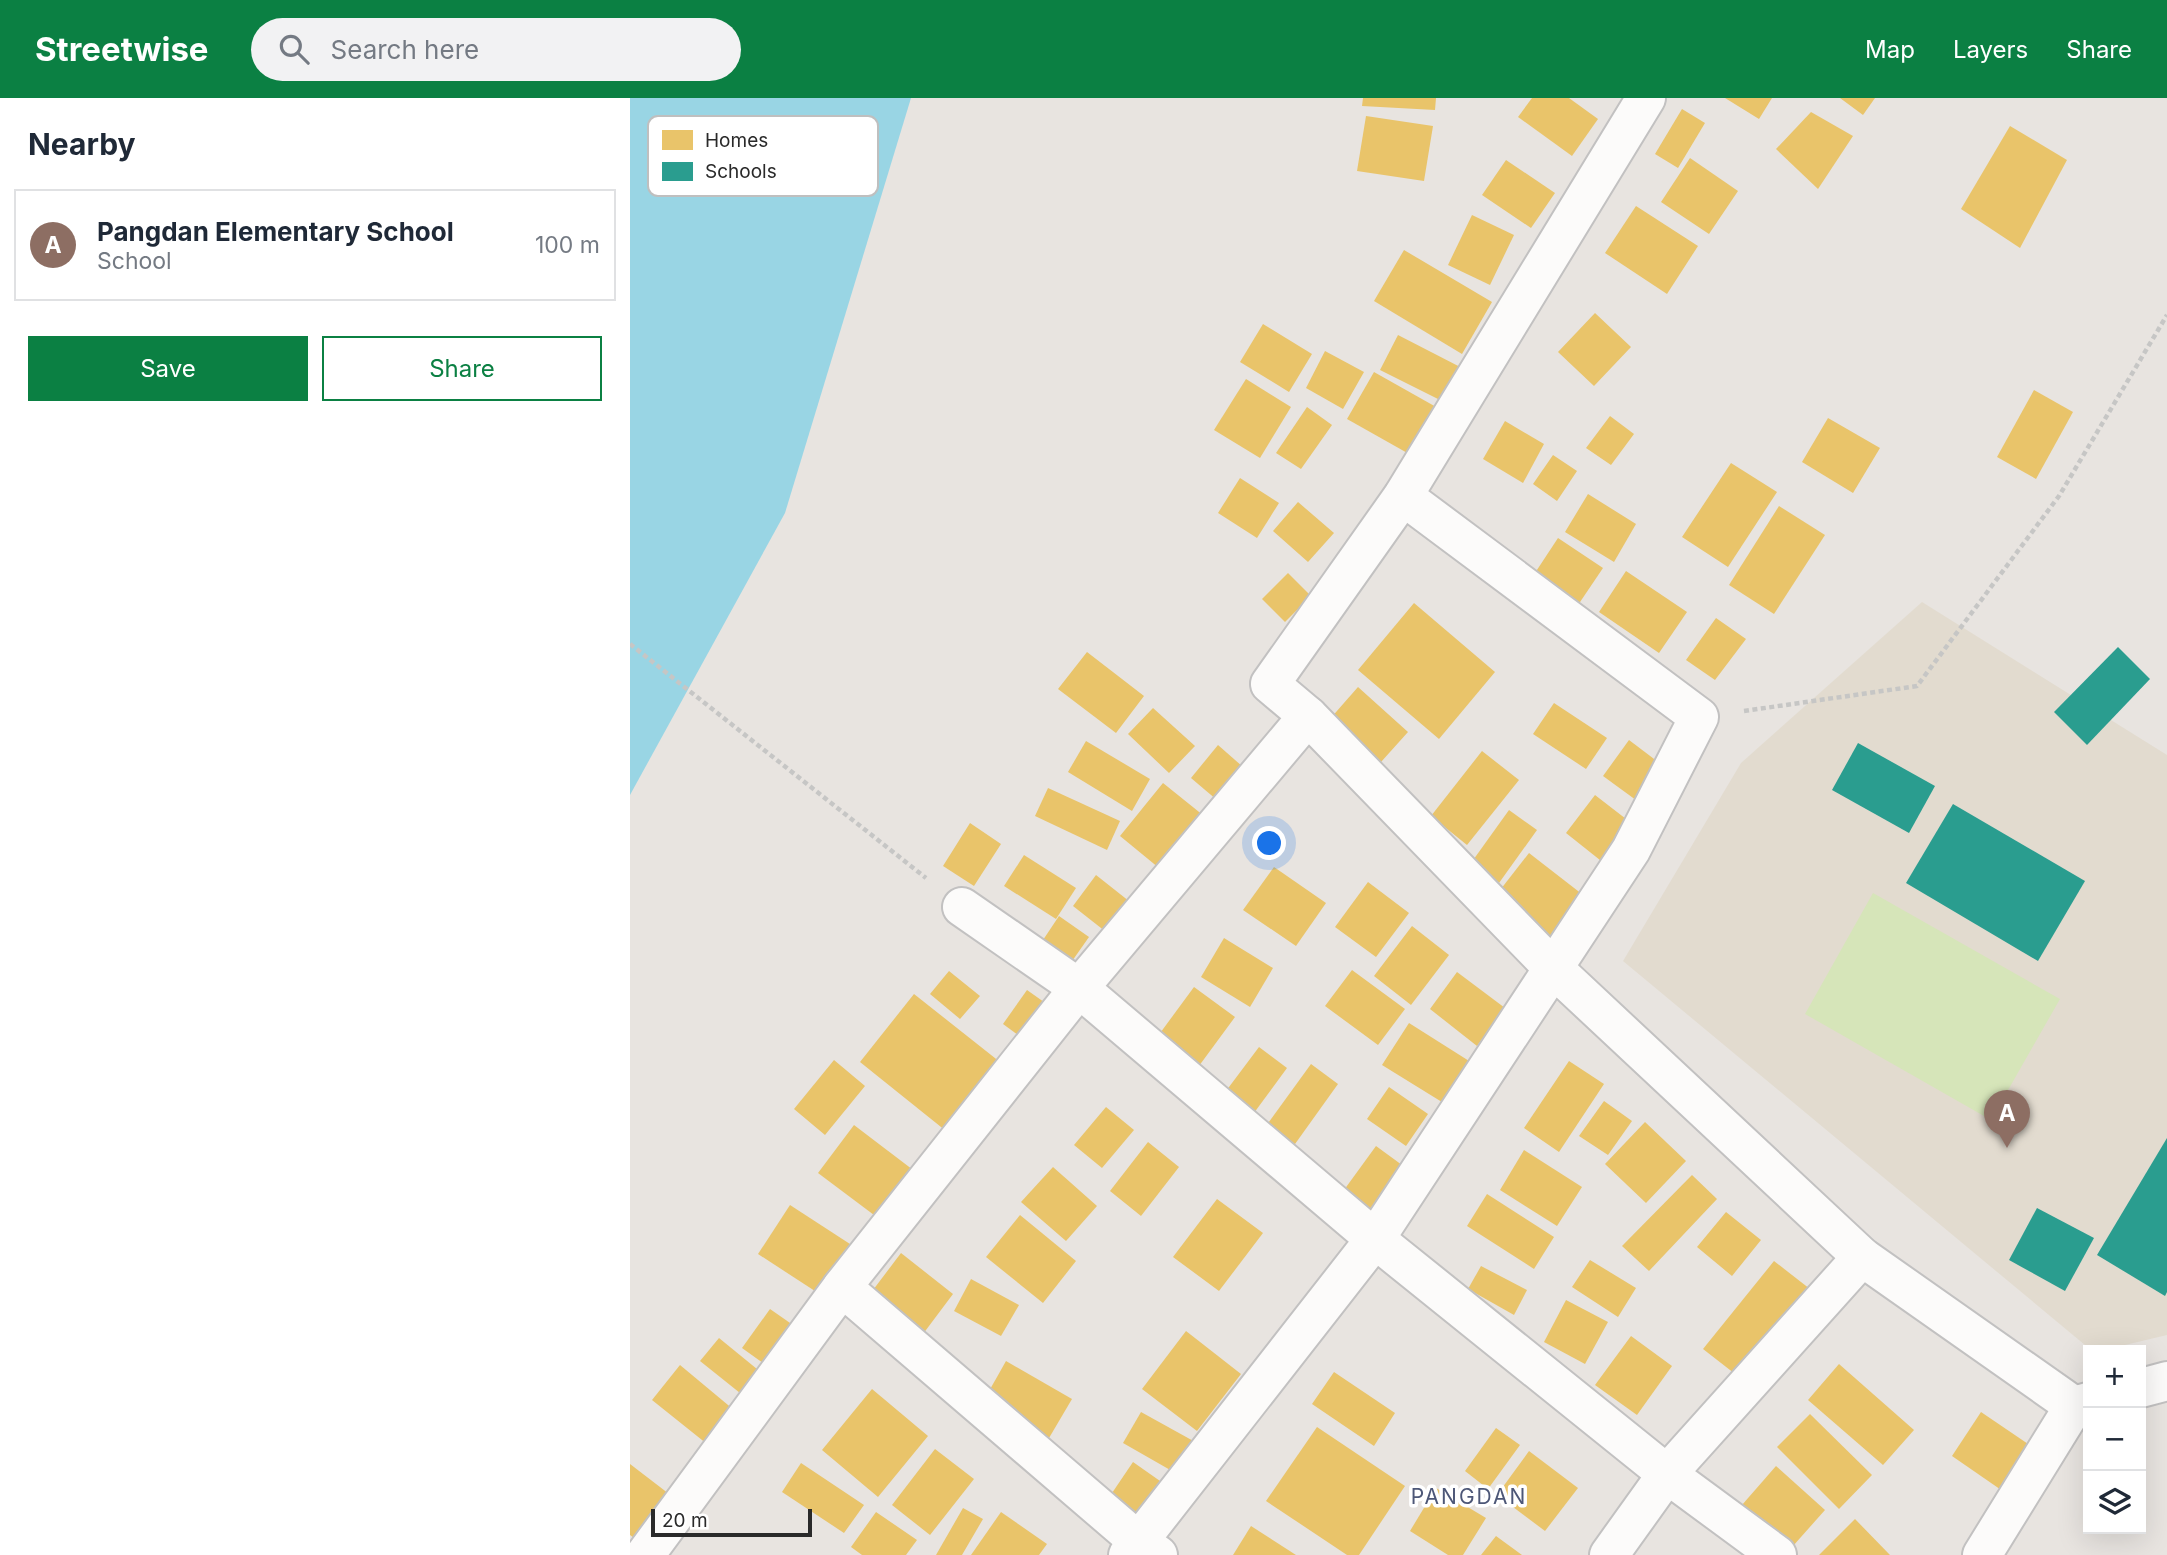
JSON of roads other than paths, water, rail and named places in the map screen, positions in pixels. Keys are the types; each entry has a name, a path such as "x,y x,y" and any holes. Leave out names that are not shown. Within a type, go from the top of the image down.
{"street":[{"path":"1646,98 1403,496 1270,684 1308,716 1553,968 1862,1256 2081,1404 1982,1555"},
{"path":"842,1287 1141,1550 1376,1239 1631,850 1699,717 1403,496"},
{"path":"645,1555 842,1287 1079,988 1308,716"},
{"path":"962,907 1079,988 1376,1239 1667,1474 1777,1555"},
{"path":"1609,1555 1667,1474 1862,1256"},
{"path":"2146,1387 2167,1381"}],"water":[{"path":"630,98 911,98 785,513 630,795"}],"place":[{"name":"Pangdan Elementary School","path":"2007,1148"}],"district":[{"name":"PANGDAN","path":"1469,1497"}]}
